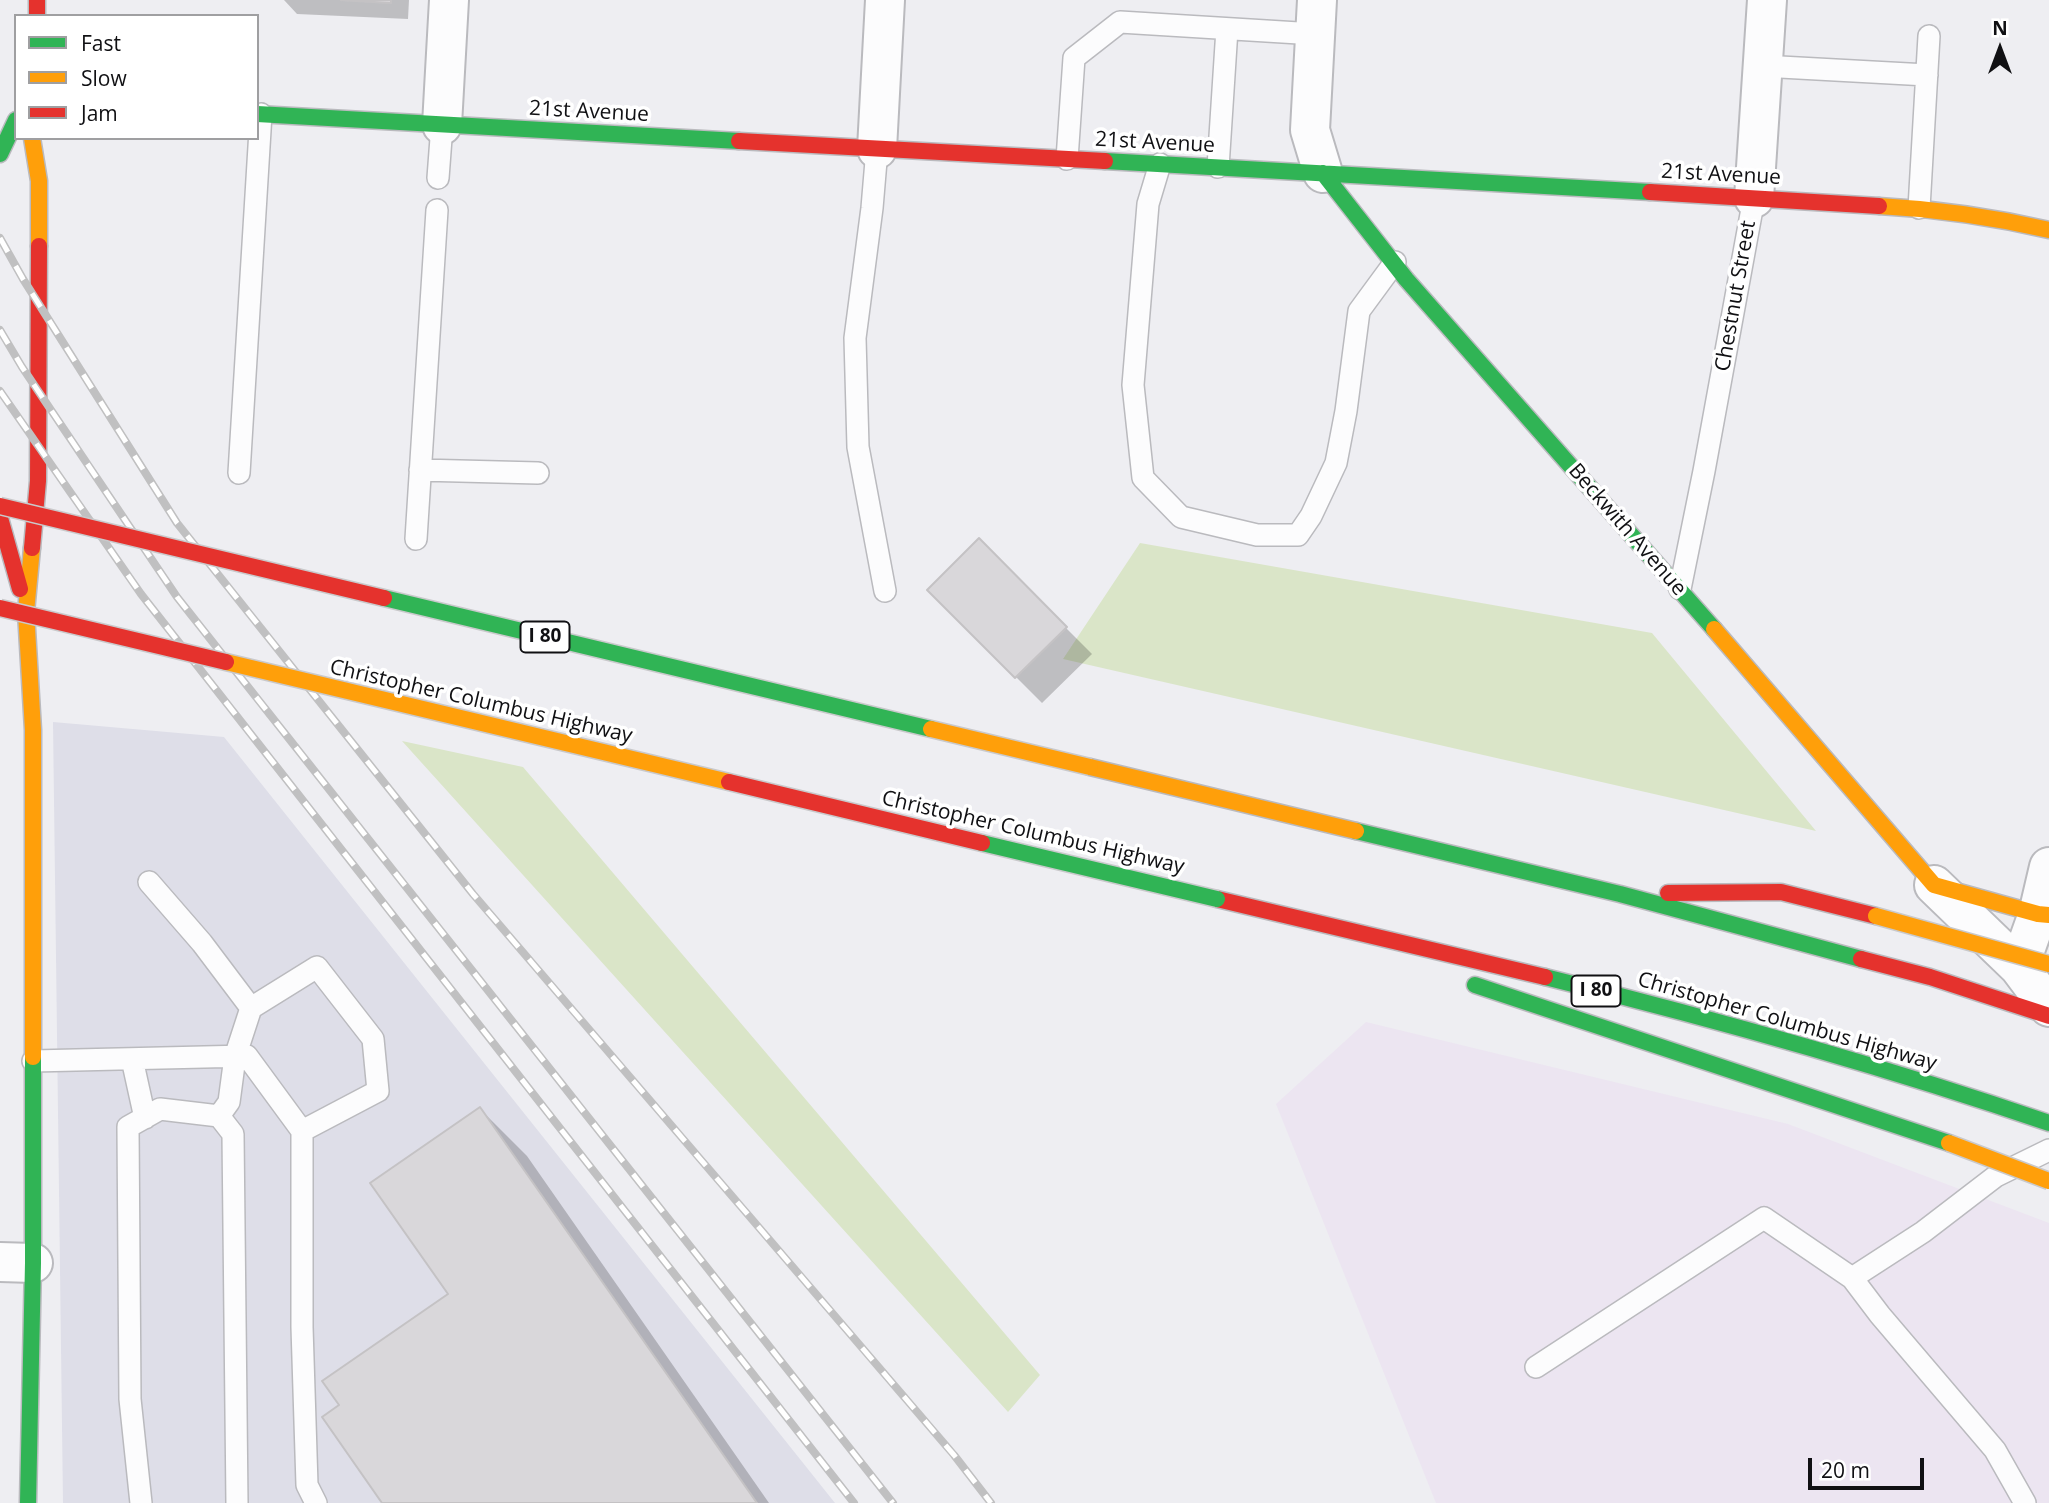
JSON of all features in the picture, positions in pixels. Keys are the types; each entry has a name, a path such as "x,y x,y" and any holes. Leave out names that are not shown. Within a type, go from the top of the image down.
{"main road":[{"name":"21st Avenue","path":"259,114 1919,208 1997,218 2049,230"},
{"path":"0,154 14,124"},
{"path":"28,1503 16,1262 33,1061 33,730 26,611 38,481 39,181 32,140"},
{"name":"Beckwith Avenue","path":"1323,173 1406,279 1680,589 1934,885"},
{"name":"I 80","path":"0,506 1620,894 1930,977 2049,1016"},
{"path":"0,518 26,611"},
{"name":"Christopher Columbus Highway","path":"0,608 1217,899 1762,1033 1882,1067 2049,1123"},
{"path":"1934,885 2044,915"},
{"path":"1620,894 1781,892 1876,916 2034,966"},
{"path":"1217,899 1387,956"},
{"path":"1465,982 1950,1143 2049,1181"}],"street":[{"path":"442,125 449,0"},
{"path":"877,149 885,0"},
{"name":"Chestnut Street","path":"1754,198 1767,0"},
{"path":"1316,17 1310,130 1323,173"},
{"path":"2034,966 2044,915 2049,867"},
{"name":"Beckwith Avenue","path":"1934,885 2034,966 2049,1007"}],"lane":[{"path":"1067,159 1074,58 1120,22 1227,29 1316,17"},
{"path":"1218,167 1227,29"},
{"path":"1919,208 1929,36"},
{"path":"1762,66 1927,75"},
{"path":"438,178 442,125"},
{"path":"239,474 258,140"},
{"path":"877,149 855,338 858,447 885,591"},
{"path":"1160,164 1148,204 1133,385 1143,478 1181,517 1257,535 1298,535 1311,516 1336,463 1346,411 1359,311 1395,262"},
{"name":"Chestnut Street","path":"1680,589 1754,198"},
{"path":"416,539 437,210"},
{"path":"420,470 538,473"},
{"path":"149,882 202,943 251,1008"},
{"path":"219,1116 229,1102 235,1057 251,1008 317,967 373,1039 378,1091 302,1131"},
{"path":"33,1061 247,1056 302,1131 302,1326 307,1485 316,1503"},
{"path":"132,1059 145,1118"},
{"path":"141,1503 130,1399 128,1127 160,1109 219,1116 233,1134 237,1503"},
{"path":"1852,1278 1923,1232 1996,1176 2049,1150"},
{"path":"1536,1367 1764,1218 1852,1278 1995,1450 2025,1503"}],"shaded area":[{"path":"53,722 224,737 835,1503 63,1503"},
{"path":"1366,1022 1788,1124 2049,1223 2049,1503 1436,1503 1276,1104"}],"green space":[{"path":"1140,543 1652,633 1816,831 1063,659"},
{"path":"402,741 523,767 1040,1375 1008,1412"}],"building":[{"path":"341,0 391,0 391,3"},
{"path":"979,538 1067,627 1015,678 927,590"},
{"path":"480,1107 757,1503 382,1503 322,1417 339,1405 322,1381 448,1294 370,1183"}],"railway":[{"path":"0,238 177,523 473,894 954,1455 991,1503"},
{"path":"0,330 22,367 177,597 893,1503"},
{"path":"0,391 141,594 854,1503"}],"traffic: fast":[{"path":"259,114 739,141"},
{"path":"0,154 14,124"},
{"path":"1105,161 1650,192"},
{"path":"1323,173 1406,279 1714,629"},
{"path":"384,598 931,729"},
{"path":"1356,831 1620,894 1861,959"},
{"path":"982,843 1217,899"},
{"path":"1545,977 1798,1044 2049,1123"},
{"path":"1475,985 1949,1143"},
{"path":"28,1503 33,1263 33,1057"}],"traffic: slow":[{"path":"32,140 39,181 39,246"},
{"path":"1879,206 1965,214 2049,230"},
{"path":"32,548 26,612 33,730 33,1057"},
{"path":"1714,629 1934,885 2049,915"},
{"path":"226,662 729,782"},
{"path":"931,729 1090,767"},
{"path":"1090,767 1356,831"},
{"path":"1876,916 2049,964"},
{"path":"1949,1143 2049,1181"}],"traffic: jam":[{"path":"37,0 37,14"},
{"path":"739,141 1105,161"},
{"path":"1650,192 1879,206"},
{"path":"32,548 38,481 39,246"},
{"path":"0,506 384,598"},
{"path":"0,518 20,589"},
{"path":"0,608 226,662"},
{"path":"729,782 982,843"},
{"path":"1668,893 1781,892 1876,916"},
{"path":"1217,899 1545,977"},
{"path":"1861,959 1930,977 2049,1016"}]}
